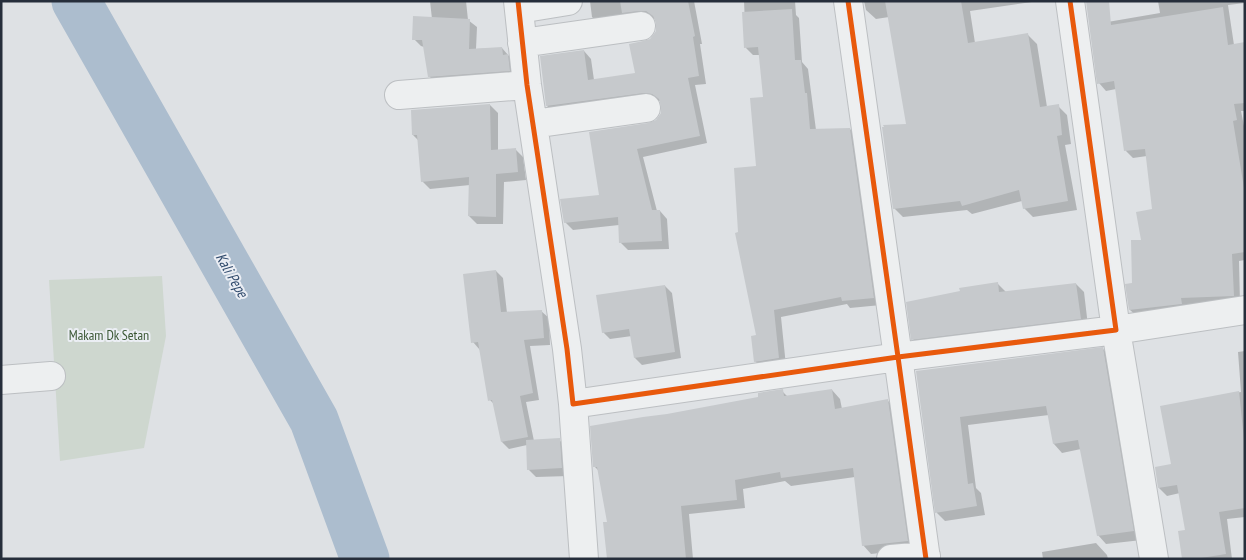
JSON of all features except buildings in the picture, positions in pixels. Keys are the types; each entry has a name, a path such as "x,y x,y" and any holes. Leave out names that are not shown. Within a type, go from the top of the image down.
{"street":[{"path":"568,1 518,5 527,85 567,349 573,404 584,559"},
{"path":"848,1 926,557 890,559"},
{"path":"1070,1 1116,330 1154,559"},
{"path":"522,43 641,26"},
{"path":"399,95 527,85"},
{"path":"534,124 646,108"},
{"path":"573,404 898,357 1116,330 1245,310"},
{"path":"1,380 51,376"}],"green space":[{"name":"Makam Dk Setan","path":"162,276 166,336 144,448 60,461 49,280"}],"waterway":[{"name":"Kali Pepe","path":"76,1 314,420 365,559"}],"cycle path":[{"path":"518,1 527,85 567,349 573,404 898,357 926,559"},
{"path":"848,1 898,357 1116,330 1070,1"}]}
